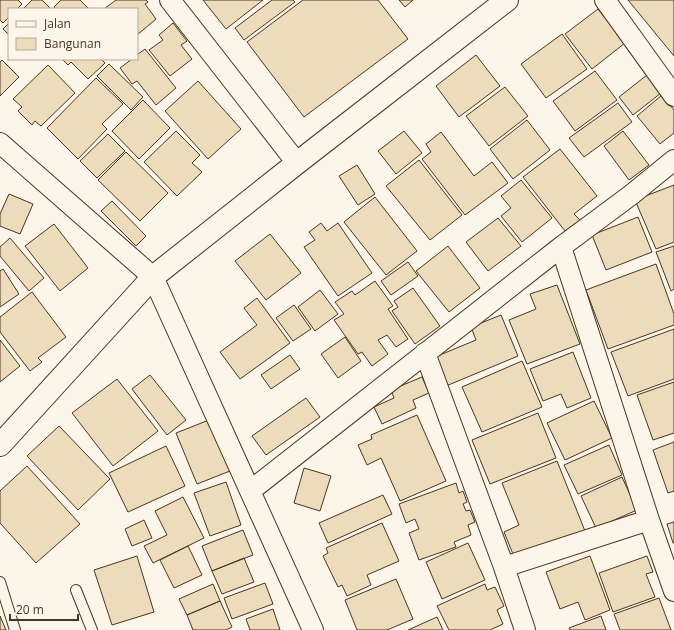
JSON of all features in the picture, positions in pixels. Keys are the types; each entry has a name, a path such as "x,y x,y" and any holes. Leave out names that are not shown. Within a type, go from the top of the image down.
{"main road":[{"path":"0,445 153,277 507,0"}],"street":[{"path":"170,0 297,163"},
{"path":"605,0 674,96"},
{"path":"0,143 153,277 313,630"},
{"path":"250,491 674,160"},
{"path":"561,247 649,520 674,591"},
{"path":"425,353 504,567 525,630"},
{"path":"504,567 649,520"}],"lane":[{"path":"0,582 16,630"},
{"path":"76,590 90,630"}],"building":[{"path":"0,0 18,0 22,4 18,8 8,8 8,18 3,23 0,20"},
{"path":"32,0 42,0 50,8 24,8"},
{"path":"61,0 80,0 88,8 55,8 54,7"},
{"path":"116,0 146,0 148,2 145,4 156,19 138,34 138,8 105,8"},
{"path":"203,0 263,0 226,29"},
{"path":"272,0 293,0 295,2 244,40 235,28"},
{"path":"303,0 378,0 408,39 304,117 247,42"},
{"path":"399,0 413,0 405,7"},
{"path":"628,0 674,0 674,56"},
{"path":"598,9 625,43 592,69 565,34"},
{"path":"173,23 187,41 181,45 192,59 170,76 149,50 163,40 159,35"},
{"path":"8,24 8,34 3,29"},
{"path":"562,34 587,69 546,98 521,64"},
{"path":"145,49 176,88 156,105 137,81 132,84 120,68 131,60 138,60 138,54"},
{"path":"476,55 500,86 459,117 436,86"},
{"path":"2,60 19,77 0,96 0,62"},
{"path":"63,60 102,60 105,63 88,79 71,62 68,65"},
{"path":"109,64 143,97 131,110 97,76"},
{"path":"48,65 75,93 41,126 35,121 32,125 18,111 22,107 13,99"},
{"path":"595,71 617,100 575,131 553,101"},
{"path":"647,75 661,93 633,115 619,97"},
{"path":"96,78 123,104 102,124 107,129 78,159 47,128"},
{"path":"198,81 241,129 208,159 165,111"},
{"path":"505,87 528,116 489,146 466,116"},
{"path":"662,95 674,110 674,133 660,144 637,116"},
{"path":"143,100 170,128 139,159 112,131"},
{"path":"618,103 632,122 584,157 569,138"},
{"path":"527,120 550,150 513,179 490,149"},
{"path":"176,131 200,155 192,163 202,172 177,196 144,162"},
{"path":"404,131 422,153 396,174 378,151"},
{"path":"623,131 649,165 629,180 604,146"},
{"path":"441,132 474,176 492,162 508,183 465,215 422,159 431,152 426,144"},
{"path":"108,134 125,151 97,178 80,161"},
{"path":"560,149 597,196 574,214 580,220 565,231 523,177"},
{"path":"126,152 168,193 140,221 98,180"},
{"path":"419,160 462,215 430,240 386,186"},
{"path":"357,165 375,194 358,205 339,176"},
{"path":"521,180 552,218 522,242 501,216 511,208 501,196"},
{"path":"674,185 674,242 656,249 635,200"},
{"path":"9,194 33,204 20,234 0,226 0,214"},
{"path":"375,197 417,251 386,275 344,222"},
{"path":"112,201 146,236 136,246 101,211"},
{"path":"638,217 652,252 606,270 592,235"},
{"path":"498,218 521,246 488,271 466,242"},
{"path":"321,223 327,231 338,223 372,273 338,296 304,247 315,240 309,232"},
{"path":"54,224 88,268 60,291 25,246"},
{"path":"270,234 301,273 266,300 235,261"},
{"path":"10,238 44,278 29,291 0,256 0,247"},
{"path":"448,246 480,288 449,312 416,271"},
{"path":"674,246 674,289 671,291 656,252"},
{"path":"408,262 418,276 391,295 381,281"},
{"path":"656,264 674,314 674,325 608,349 586,290"},
{"path":"3,269 19,294 0,307 0,271"},
{"path":"375,281 393,306 388,309 408,339 396,347 387,335 378,340 388,354 372,366 362,352 358,354 334,320 344,314 335,302 352,291 355,295"},
{"path":"557,285 580,344 527,364 509,320 536,309 530,294"},
{"path":"413,288 440,326 415,344 392,311 398,307 394,301"},
{"path":"320,290 338,314 315,331 298,307"},
{"path":"32,292 66,337 38,358 42,362 30,371 0,332 0,317"},
{"path":"257,298 290,343 240,379 220,352 257,325 244,308"},
{"path":"294,305 311,329 293,341 276,318"},
{"path":"501,315 518,356 446,386 435,357 476,340 471,327"},
{"path":"674,329 674,379 628,396 611,352"},
{"path":"345,337 361,361 338,378 321,354"},
{"path":"0,340 20,366 0,382"},
{"path":"573,352 591,398 567,408 561,394 543,401 530,369"},
{"path":"290,355 300,369 271,389 261,375"},
{"path":"522,361 542,407 482,432 462,387"},
{"path":"150,375 186,420 167,435 132,389"},
{"path":"422,377 429,393 413,400 416,408 382,424 374,407 394,398 391,390"},
{"path":"117,379 158,431 113,466 72,413"},
{"path":"674,382 674,433 653,440 637,395"},
{"path":"306,398 320,417 266,455 252,436"},
{"path":"594,401 612,438 565,460 547,423"},
{"path":"538,413 556,458 490,484 472,440"},
{"path":"417,415 446,481 400,501 381,458 367,465 358,445 372,439 371,435"},
{"path":"209,420 230,471 197,484 176,433"},
{"path":"59,426 110,479 78,510 27,456"},
{"path":"674,442 674,491 668,493 653,450"},
{"path":"609,445 622,475 578,494 564,465"},
{"path":"166,446 185,486 128,512 109,473"},
{"path":"557,461 585,531 515,559 504,532 519,525 502,483"},
{"path":"27,466 80,524 36,563 0,523 0,491"},
{"path":"304,468 331,476 320,511 294,503"},
{"path":"622,477 637,510 596,528 581,496"},
{"path":"226,482 241,525 210,536 194,493"},
{"path":"456,483 459,493 463,491 467,502 463,504 466,511 470,510 475,522 468,525 471,535 454,542 456,547 419,560 409,533 419,529 415,519 406,523 399,504"},
{"path":"383,495 392,514 328,543 319,523"},
{"path":"183,497 204,538 153,563 144,546 167,535 155,511"},
{"path":"144,520 152,538 132,546 125,529"},
{"path":"674,522 674,543 673,543 667,524"},
{"path":"382,523 399,561 367,575 371,585 347,596 342,585 338,587 323,556 328,553 326,548"},
{"path":"243,530 253,555 212,571 202,546"},
{"path":"468,543 485,580 442,599 426,562"},
{"path":"188,546 202,575 174,588 160,560"},
{"path":"137,556 154,612 112,625 94,570"},
{"path":"590,556 610,610 585,620 578,602 560,609 546,572"},
{"path":"647,556 653,572 646,574 655,597 613,612 599,573"},
{"path":"244,558 254,582 222,594 212,571"},
{"path":"396,579 413,619 387,630 357,630 345,600"},
{"path":"265,583 273,604 232,619 224,598"},
{"path":"213,584 220,601 187,615 179,599"},
{"path":"485,584 487,590 495,587 504,606 497,610 503,624 490,630 449,630 437,606"},
{"path":"659,598 671,630 620,630 614,614"},
{"path":"220,601 232,627 226,630 193,630 187,615"},
{"path":"273,609 280,630 250,630 246,619"},
{"path":"0,616 6,630 0,630"},
{"path":"601,616 606,630 570,630 569,628"},
{"path":"437,617 443,630 408,630"}]}
